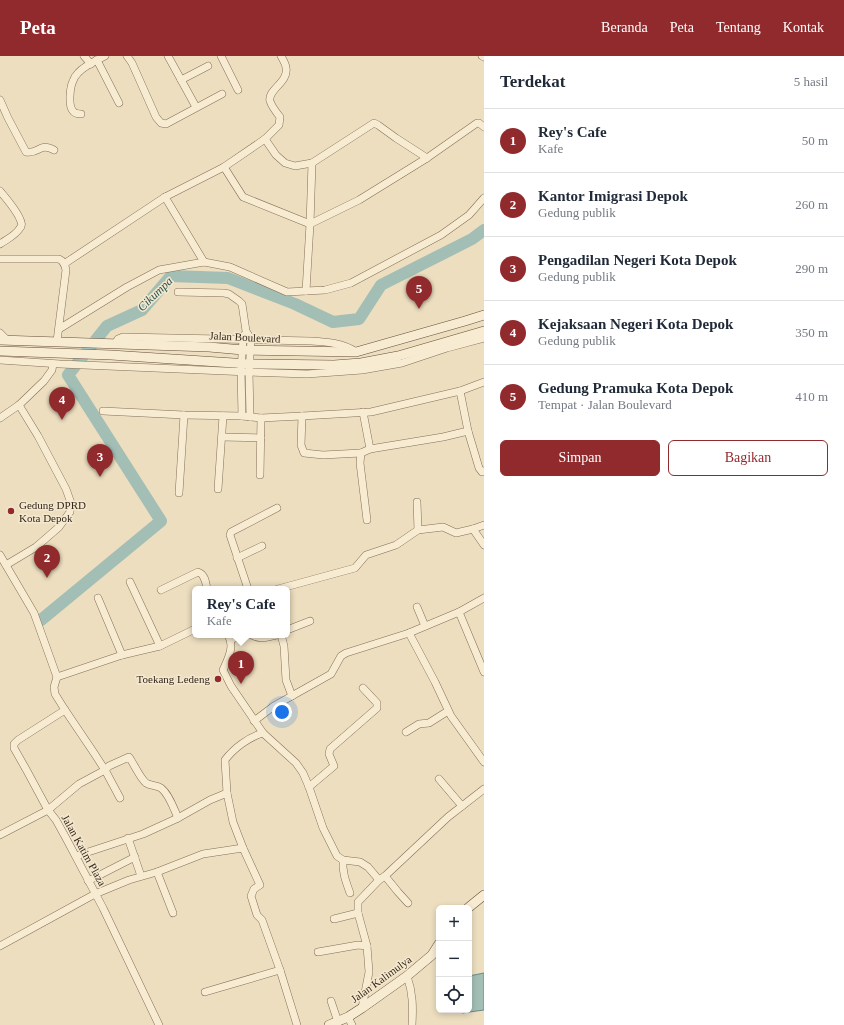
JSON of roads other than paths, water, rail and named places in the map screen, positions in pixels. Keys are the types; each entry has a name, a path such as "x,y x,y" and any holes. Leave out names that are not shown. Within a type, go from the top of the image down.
{"main road":[{"name":"Jalan Boulevard","path":"4,340 209,347 247,350 356,352 484,315"},
{"path":"0,351 111,355 245,368 334,365 361,363 398,356 484,331"},
{"path":"111,355 113,344"},
{"path":"472,905 484,895"},
{"name":"Jalan Kalimulya","path":"334,1023 350,1021 362,1008 407,976 432,955 436,949"}],"street":[{"path":"84,56 99,64 119,103"},
{"path":"81,114 76,114 71,108 70,89 72,81 84,67 105,56"},
{"path":"127,56 132,63 156,117 161,123 166,124 222,94"},
{"path":"168,56 196,107"},
{"path":"221,56 238,90"},
{"path":"64,264 165,197 224,167 265,139 279,125 280,121 280,117 269,99 270,95 281,83 287,72 281,56"},
{"path":"181,80 208,66"},
{"path":"0,100 26,152 33,152 42,147 54,150"},
{"path":"224,167 243,197 310,224 359,200 427,158 477,123 484,127"},
{"path":"265,139 276,155 285,163 295,166 312,163 374,124 378,125 427,158"},
{"path":"306,290 312,163"},
{"path":"0,191 19,217 22,226 13,236 0,244"},
{"path":"165,197 204,262"},
{"path":"59,329 127,287 159,270 204,262 230,267 288,292 325,290 351,283 441,235 469,215 484,198"},
{"path":"0,259 59,259 62,261 66,270 57,342"},
{"path":"178,292 224,293 229,294 242,304 247,339 241,394 242,416"},
{"path":"0,333 4,340"},
{"path":"113,344 118,339 123,337 247,339 326,342 349,347 356,352"},
{"path":"0,360 53,364 245,368 307,374 362,370 402,363 447,348 484,338"},
{"path":"0,418 20,405 44,381 52,370 53,364"},
{"path":"245,368 249,394 250,417"},
{"path":"102,412 242,416 261,418 371,412 460,391 484,382"},
{"path":"460,391 468,431 479,468 482,472 484,471"},
{"path":"241,394 249,394"},
{"path":"6,565 36,547 59,527 70,512 71,503 62,482 20,405"},
{"path":"363,412 370,449"},
{"path":"179,493 184,415"},
{"path":"218,489 223,416"},
{"path":"302,416 301,445 304,453 323,455 361,452 370,449 443,437 468,431"},
{"path":"260,475 261,418"},
{"path":"222,437 260,438"},
{"path":"361,452 360,462 368,520"},
{"path":"417,502 418,530"},
{"path":"247,586 230,535 231,532 277,508"},
{"path":"289,586 355,568 366,555 396,545 418,530 443,527 456,533 484,525"},
{"path":"473,529 484,545"},
{"path":"237,558 262,546"},
{"path":"0,555 34,613 56,677 54,687 55,694 105,770 120,798"},
{"path":"161,590 198,572 201,572 207,586"},
{"path":"130,582 160,646"},
{"path":"98,598 122,655"},
{"path":"254,721 274,706 331,674 341,656 346,652 409,633 459,612 484,598"},
{"path":"417,607 425,626"},
{"path":"459,612 484,672"},
{"path":"290,629 310,621"},
{"path":"56,677 122,655 160,646 192,630"},
{"path":"409,633 435,682 448,711 484,762"},
{"path":"230,638 230,652 223,670 231,686 263,733 296,763 303,772 323,828 338,856 343,860 360,862 382,878 408,903"},
{"path":"282,638 284,646 286,680 292,696"},
{"path":"309,787 334,766 329,754 330,749 377,708 377,703 363,688"},
{"name":"Jalan Katim Plaza","path":"65,710 18,740 14,744 14,748 48,810 56,820 76,856 129,961 159,1025"},
{"path":"406,732 419,724 428,723 448,711"},
{"path":"263,733 256,735 231,752 225,760 227,793 233,822 260,885 254,889 252,896 256,915 262,920 280,970 297,1025"},
{"path":"0,835 48,810 79,784 129,756 142,778 147,783 164,790 178,818"},
{"path":"439,779 462,806"},
{"path":"362,1008 369,972 367,946 358,913 358,902 448,817 484,789"},
{"path":"76,856 143,834 227,793"},
{"path":"128,838 141,876"},
{"path":"0,946 95,894 129,880 156,872 203,854 243,848"},
{"path":"88,881 135,857"},
{"path":"343,860 342,867 350,894"},
{"path":"156,872 173,913"},
{"path":"334,919 358,913"},
{"path":"318,952 358,945 367,946"},
{"path":"205,992 280,970"},
{"path":"407,976 413,1000 412,1025"},
{"path":"331,1001 334,1023"}],"water":[{"path":"484,973 484,1010 472,1012 472,975"}],"waterway":[{"name":"Cikumpa","path":"41,620 161,521 68,375 107,326 142,310 171,276 228,278 295,304 333,322 359,319 381,285 472,239 484,230"}],"place":[{"name":"Gedung Pramuka Kota Depok","path":"419,309"},
{"name":"Kejaksaan Negeri Kota Depok","path":"62,420"},
{"name":"Pengadilan Negeri Kota Depok","path":"100,477"},
{"name":"Gedung DPRD Kota Depok","path":"11,511"},
{"name":"Kantor Imigrasi Depok","path":"47,578"},
{"name":"Toekang Ledeng","path":"218,679"},
{"name":"Rey's Cafe","path":"241,684"}]}
